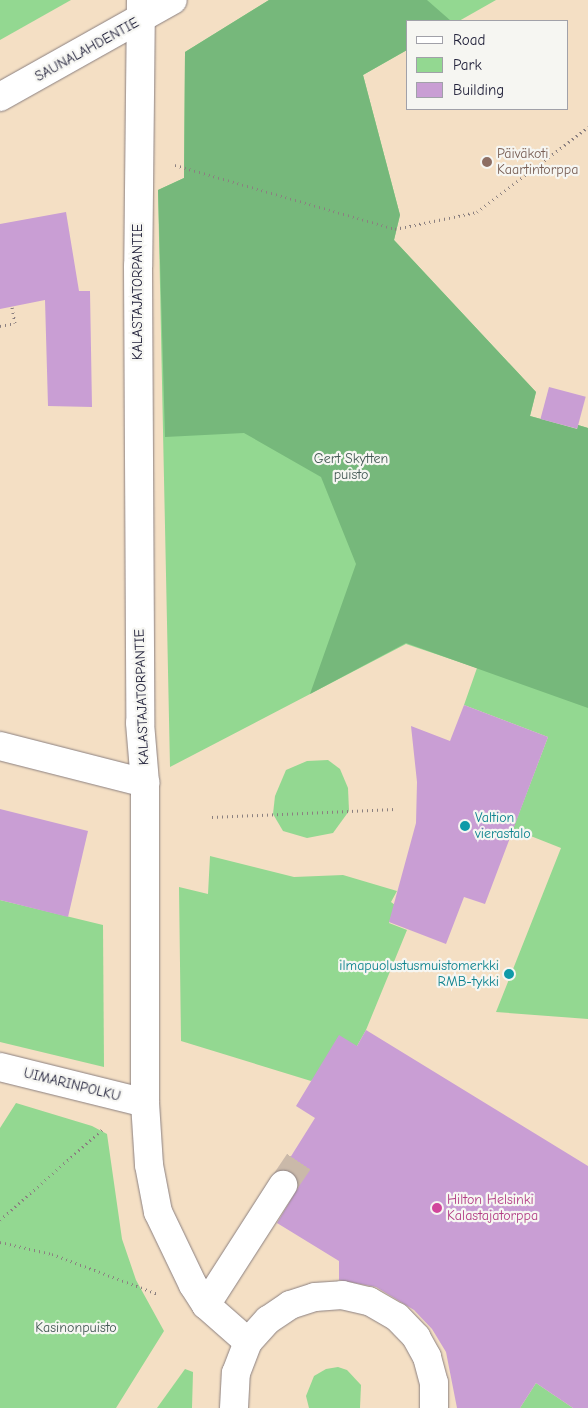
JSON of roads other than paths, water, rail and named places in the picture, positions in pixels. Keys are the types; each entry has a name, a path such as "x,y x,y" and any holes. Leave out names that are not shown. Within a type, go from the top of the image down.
{"street":[{"name":"SAUNALAHDENTIE","path":"0,97 141,10 173,0"},
{"name":"KALASTAJATORPANTIE","path":"141,10 139,142 140,723 145,783 145,1103 149,1165 158,1212 175,1252 206,1306 248,1342"},
{"path":"0,746 145,783"},
{"name":"UIMARINPOLKU","path":"0,1067 145,1103"},
{"path":"206,1306 283,1185"},
{"path":"234,1408 236,1373 248,1342 268,1320 290,1305 316,1296 333,1296 369,1301 397,1317 416,1337 427,1357 434,1384 434,1408"}],"tunnel":[{"path":"283,1185 300,1160"}],"place":[{"name":"Päiväkoti Kaartintorppa","path":"487,162"},
{"name":"Valtion vierastalo","path":"465,826"},
{"name":"ilmapuolustusmuistomerkki RMB-tykki","path":"509,974"},
{"name":"Hilton Helsinki Kalastajatorppa","path":"437,1208"}],"park label":[{"name":"Gert Skytten puisto","path":"351,468"},
{"name":"Kasinonpuisto","path":"76,1328"}]}
